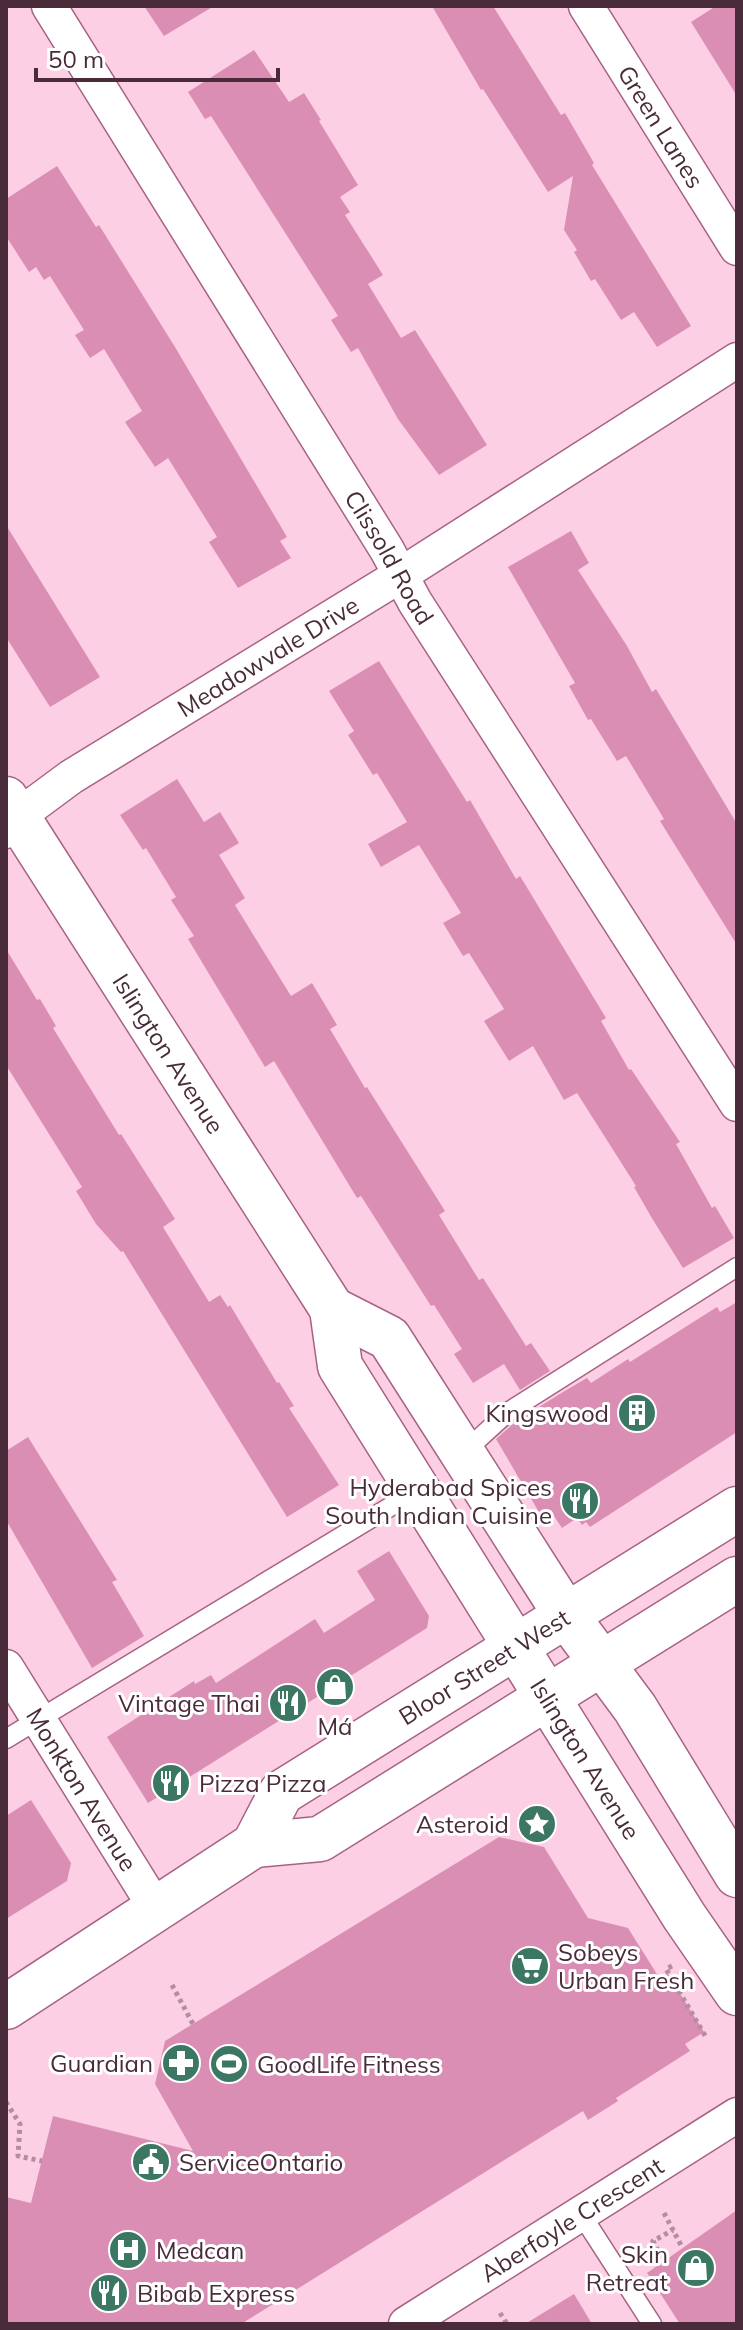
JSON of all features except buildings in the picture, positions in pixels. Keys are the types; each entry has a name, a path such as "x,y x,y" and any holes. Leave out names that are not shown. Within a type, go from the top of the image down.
{"main road":[{"name":"Islington Avenue","path":"10,815 332,1309 340,1366 684,1916 737,1993"},
{"path":"332,1309 389,1338 566,1615 635,1708 737,1875"},
{"name":"Bloor Street West","path":"254,1845 281,1793 737,1509"},
{"name":"Bloor Street West","path":"6,2007 254,1845 320,1839 737,1579"},
{"path":"684,1916 737,1887"}],"street":[{"name":"Clissold Road","path":"49,6 378,537 399,576 737,1104"},
{"name":"Green Lanes","path":"586,6 737,248"},
{"name":"Meadowvale Drive","path":"10,815 399,576 737,360"},
{"name":"Monkton Avenue","path":"6,1667 157,1910"},
{"name":"Aberfoyle Crescent","path":"406,2324 737,2115"}],"lane":[{"path":"463,1453 508,1412 737,1267"},
{"path":"6,1739 418,1490"},
{"path":"581,2214 652,2324"}],"path":[{"path":"666,1969 707,2039"},
{"path":"172,1985 193,2024"},
{"path":"6,2102 20,2124 18,2156 42,2161"},
{"path":"664,2213 682,2247"},
{"path":"662,2258 653,2241 673,2230"},
{"path":"500,2313 507,2324"}],"place":[{"name":"Kingswood","path":"637,1413"},
{"name":"Hyderabad Spices South Indian Cuisine","path":"580,1501"},
{"name":"Má","path":"335,1687"},
{"name":"Vintage Thai","path":"288,1703"},
{"name":"Pizza Pizza","path":"171,1783"},
{"name":"Asteroid","path":"537,1824"},
{"name":"Sobeys Urban Fresh","path":"530,1966"},
{"name":"Guardian","path":"181,2063"},
{"name":"GoodLife Fitness","path":"229,2064"},
{"name":"ServiceOntario","path":"151,2162"},
{"name":"Medcan","path":"128,2250"},
{"name":"Skin Retreat","path":"696,2268"},
{"name":"Bibab Express","path":"109,2293"}]}
